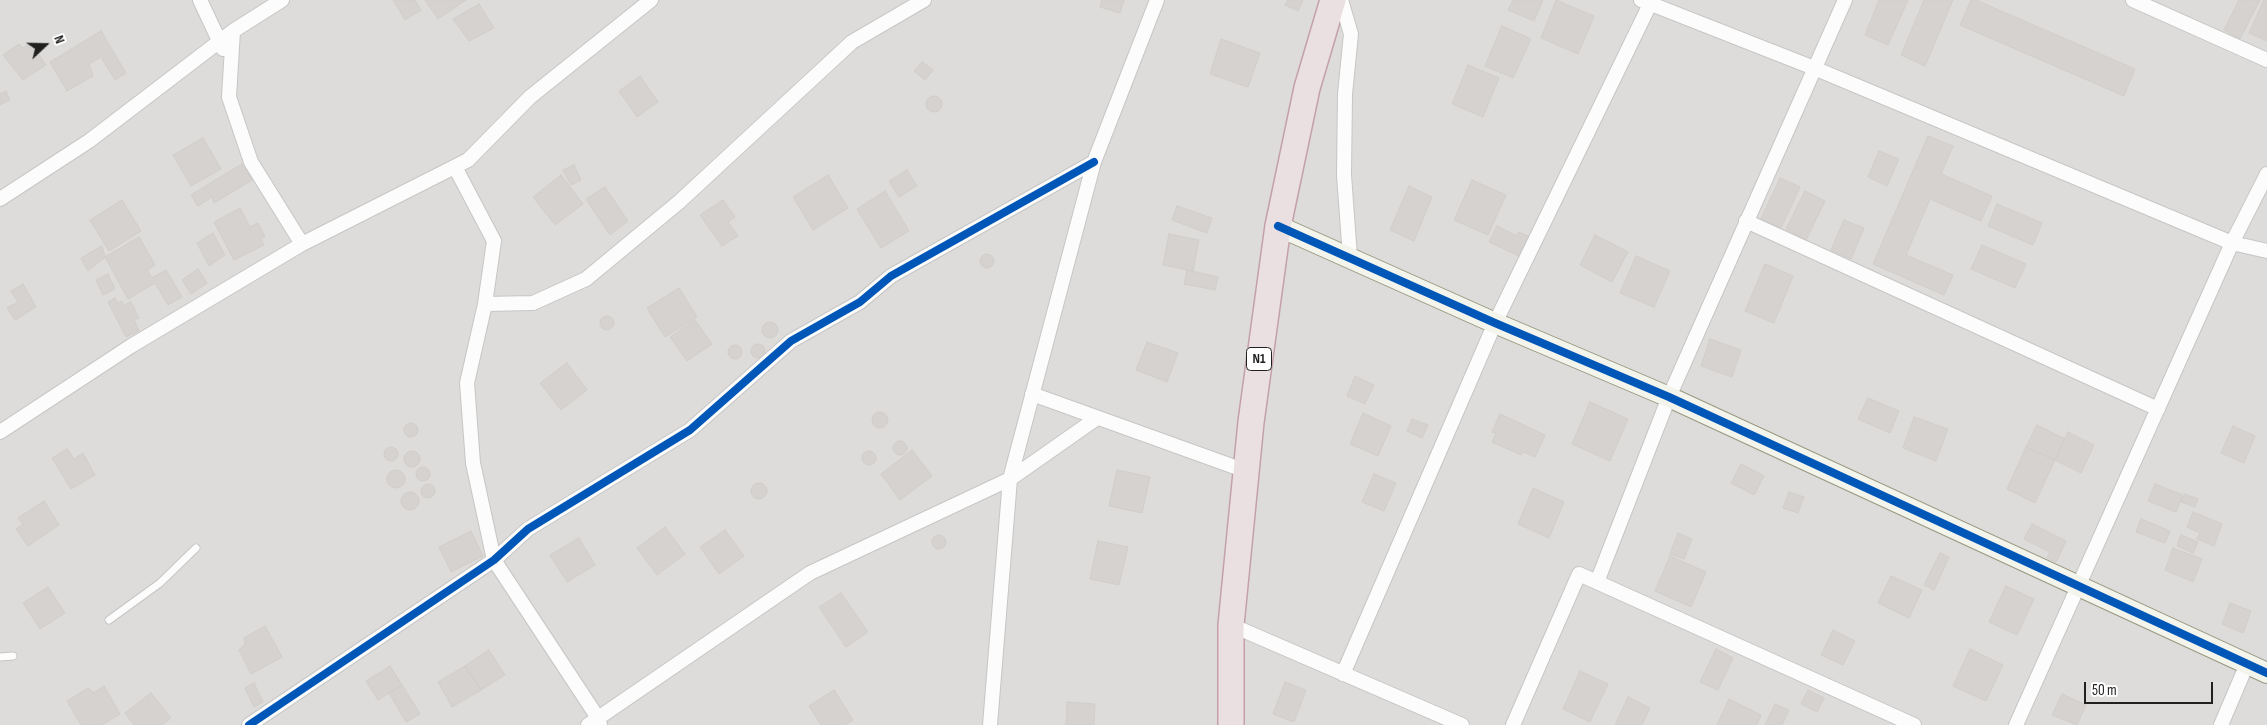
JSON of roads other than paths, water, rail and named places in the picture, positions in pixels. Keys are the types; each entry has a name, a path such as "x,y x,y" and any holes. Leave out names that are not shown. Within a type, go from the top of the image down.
{"highway":[{"name":"N1","path":"1231,725 1231,625 1250,422 1278,226 1307,88 1333,0"}],"street":[{"path":"200,0 230,66"},
{"path":"0,199 89,141 233,31 282,0"},
{"path":"0,432 131,346 302,244 468,160 530,97 651,0"},
{"path":"485,304 533,303 586,279 679,202 852,42 924,0"},
{"path":"990,725 1010,479 1094,162 1156,0"},
{"path":"1341,0 1350,34 1345,94 1344,175 1350,257"},
{"path":"1597,582 1669,397 1845,0"},
{"path":"2133,0 2267,60"},
{"path":"1343,674 1495,323 1648,1 1814,68 2232,243 2267,251"},
{"path":"233,31 229,97 251,162 302,244"},
{"path":"249,725 494,560 528,529 690,430 791,340 860,302 891,276 1094,162"},
{"path":"455,167 494,241 485,304 467,383 473,463 494,560 595,723 810,573 1010,479 1097,418"},
{"path":"2016,725 2232,243 2267,174"},
{"path":"1746,221 2158,409"},
{"path":"1278,226 1495,323 1669,397 2078,586 2261,667 2221,725"},
{"path":"1032,394 1246,471"},
{"path":"1513,725 1579,574 1914,725"},
{"path":"1231,625 1462,725"}],"lane":[{"path":"108,620 160,583 196,548"},
{"path":"0,658 13,656"}]}
